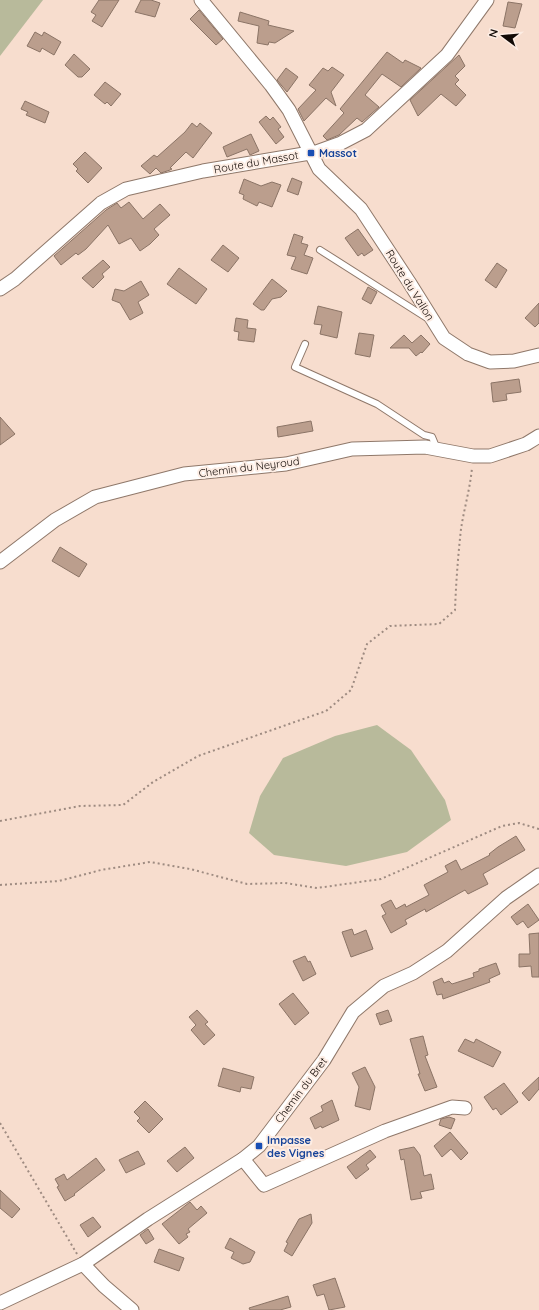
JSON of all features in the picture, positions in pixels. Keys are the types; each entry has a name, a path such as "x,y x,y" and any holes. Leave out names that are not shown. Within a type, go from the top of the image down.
{"street":[{"name":"Route du Vallon","path":"201,0 271,85 288,110 319,169 361,209 444,338 468,354 490,362 514,361 539,355"},
{"name":"Route du Massot","path":"0,289 15,279 101,203 126,189 210,170 311,153 341,143 366,130 447,55 487,0"},
{"name":"Chemin du Neyroud","path":"0,562 54,520 95,497 184,474 286,464 352,449 425,447 473,456 490,456 526,444 539,436"},
{"name":"Chemin du Bret","path":"0,1303 83,1264 148,1219 242,1159 259,1146 288,1110 324,1060 353,1012 384,986 413,972 447,951 506,898 539,875"},
{"path":"242,1159 264,1186 385,1131 452,1107 466,1108"},
{"path":"83,1264 104,1286 132,1310"}],"lane":[{"path":"320,250 390,293 426,319 433,322"},
{"path":"305,344 295,367 378,404 424,435 432,437 438,450"}],"path":[{"path":"0,821 80,806 123,805 152,782 198,756 326,711 351,690 367,644 390,626 439,624 455,610 461,528 470,485 473,456"},
{"path":"0,885 59,881 101,870 150,862 190,869 247,884 285,883 317,888 381,879 502,826 519,823 539,830"},
{"path":"0,1123 83,1264"}],"green space":[{"path":"0,0 43,0 0,56"},
{"path":"377,725 411,750 445,800 451,820 407,852 346,866 274,855 249,833 260,796 283,758 335,736"}],"building":[{"path":"99,0 119,0 102,27 92,21 96,15 91,12"},
{"path":"141,0 151,0 160,3 155,17 135,12"},
{"path":"508,2 522,4 515,28 503,26"},
{"path":"199,10 223,39 216,45 190,19"},
{"path":"240,12 269,21 268,25 294,31 275,43 269,42 268,45 257,43 259,26 238,21"},
{"path":"35,32 42,36 44,32 61,42 54,55 42,48 40,52 27,46"},
{"path":"387,52 403,63 405,60 421,68 401,87 382,74 365,95 379,107 362,122 357,118 339,135 327,140 323,136 344,113 340,109"},
{"path":"74,54 90,69 82,77 78,77 65,65"},
{"path":"459,55 465,66 455,76 459,80 455,84 466,95 456,106 441,94 418,116 410,100"},
{"path":"332,67 344,75 331,92 336,106 326,98 304,121 298,109 316,90 309,85 323,68 328,71"},
{"path":"286,68 298,77 287,92 277,80"},
{"path":"105,82 121,94 111,106 107,102 105,104 94,95"},
{"path":"25,101 49,112 45,123 26,115 28,112 21,109"},
{"path":"266,116 270,120 273,117 281,127 278,129 284,137 276,144 259,122"},
{"path":"192,123 197,127 200,123 212,133 193,158 186,152 170,168 172,169 161,173 156,168 150,174 141,166 154,155 157,157 185,132"},
{"path":"251,134 259,151 250,155 247,149 227,157 223,147"},
{"path":"85,152 102,168 88,183 76,171 78,169 73,164"},
{"path":"292,178 302,182 298,195 287,191"},
{"path":"244,179 261,186 272,182 281,185 272,207 259,202 257,206 243,199 244,195 239,193"},
{"path":"129,202 143,219 160,204 170,215 154,229 159,235 150,244 140,251 131,238 119,244 108,225 86,249 78,255 76,253 61,265 54,256 106,210 117,203 121,208"},
{"path":"358,229 373,250 364,256 362,253 358,256 345,238"},
{"path":"294,234 303,237 301,243 308,245 304,255 313,258 307,274 291,269 296,257 287,255"},
{"path":"223,245 239,258 228,272 211,260"},
{"path":"103,260 110,267 102,274 104,277 93,288 82,278"},
{"path":"497,263 507,270 496,288 485,280"},
{"path":"179,268 207,289 196,304 167,284"},
{"path":"272,279 287,291 281,297 272,299 264,310 261,310 253,304"},
{"path":"141,281 149,295 138,302 143,313 130,320 120,303 112,300 115,289 124,291"},
{"path":"368,287 377,292 371,304 362,299"},
{"path":"539,303 539,323 535,327 525,318"},
{"path":"318,306 342,312 337,338 320,334 322,325 314,324"},
{"path":"236,318 248,320 247,328 256,329 254,342 238,340 239,332 234,331"},
{"path":"359,333 374,335 370,357 355,354"},
{"path":"404,335 412,343 421,335 430,344 422,353 421,352 416,356 409,348 390,348"},
{"path":"519,379 521,392 506,394 507,400 493,402 491,383"},
{"path":"0,417 15,434 0,445"},
{"path":"311,421 313,431 278,437 277,427"},
{"path":"60,547 87,564 79,577 52,561"},
{"path":"516,836 525,850 483,874 488,884 468,894 465,890 426,912 425,909 405,920 407,924 391,933 382,916 386,914 381,905 391,900 396,909 405,904 406,907 429,895 424,885 448,872 445,866 456,860 461,870 490,855 489,854 498,847"},
{"path":"528,904 539,920 528,928 523,921 517,925 511,917"},
{"path":"352,929 354,935 366,930 373,949 351,957 342,932"},
{"path":"539,933 539,977 532,977 531,966 519,967 519,954 530,954 529,934"},
{"path":"305,956 308,962 310,961 316,974 303,981 293,961"},
{"path":"496,963 500,974 489,979 490,982 443,999 442,994 437,995 433,982 442,978 444,983 449,981 452,984 474,977 473,973 479,971 479,969"},
{"path":"293,993 309,1013 295,1025 279,1004"},
{"path":"197,1010 208,1022 205,1024 215,1035 204,1045 191,1030 196,1025 189,1017"},
{"path":"388,1010 392,1021 380,1025 376,1014"},
{"path":"423,1036 428,1055 425,1056 437,1087 425,1091 418,1074 420,1074 410,1039"},
{"path":"465,1039 474,1043 476,1039 501,1052 493,1067 458,1051"},
{"path":"365,1067 375,1087 370,1110 355,1106 359,1087 352,1073"},
{"path":"223,1068 254,1077 251,1089 241,1087 240,1092 218,1086"},
{"path":"539,1077 539,1089 529,1101 522,1093"},
{"path":"504,1083 518,1102 501,1115 496,1108 493,1110 484,1097"},
{"path":"332,1100 339,1120 322,1128 321,1126 315,1129 310,1118 323,1111 321,1106"},
{"path":"145,1101 163,1119 149,1133 137,1121 140,1118 134,1112"},
{"path":"449,1117 455,1119 451,1129 439,1125 441,1119"},
{"path":"450,1132 468,1153 461,1160 451,1149 442,1157 434,1146"},
{"path":"185,1147 194,1158 177,1172 167,1161"},
{"path":"414,1147 420,1155 424,1176 431,1174 434,1189 420,1192 422,1198 411,1200 404,1159 401,1160 399,1150"},
{"path":"370,1150 376,1157 366,1165 369,1169 356,1179 347,1167"},
{"path":"138,1151 145,1164 126,1173 119,1160"},
{"path":"96,1158 105,1170 74,1194 75,1195 65,1201 57,1187 59,1186 55,1179 64,1174 67,1180"},
{"path":"0,1190 20,1209 12,1218 0,1208"},
{"path":"190,1202 197,1210 201,1206 207,1213 188,1229 190,1232 186,1234 188,1237 179,1244 162,1224"},
{"path":"311,1214 312,1223 292,1256 284,1251 288,1243 286,1242 299,1219"},
{"path":"93,1217 101,1227 88,1237 80,1225"},
{"path":"148,1229 154,1239 146,1244 140,1235"},
{"path":"230,1238 255,1252 250,1262 243,1264 231,1258 234,1252 225,1248"},
{"path":"159,1249 184,1258 179,1271 154,1262"},
{"path":"335,1278 345,1307 329,1310 324,1294 317,1296 313,1285"},
{"path":"288,1296 291,1307 280,1310 250,1310 249,1308"}],"place":[{"name":"Massot","path":"311,153"},
{"name":"Impasse des Vignes","path":"259,1146"}]}
